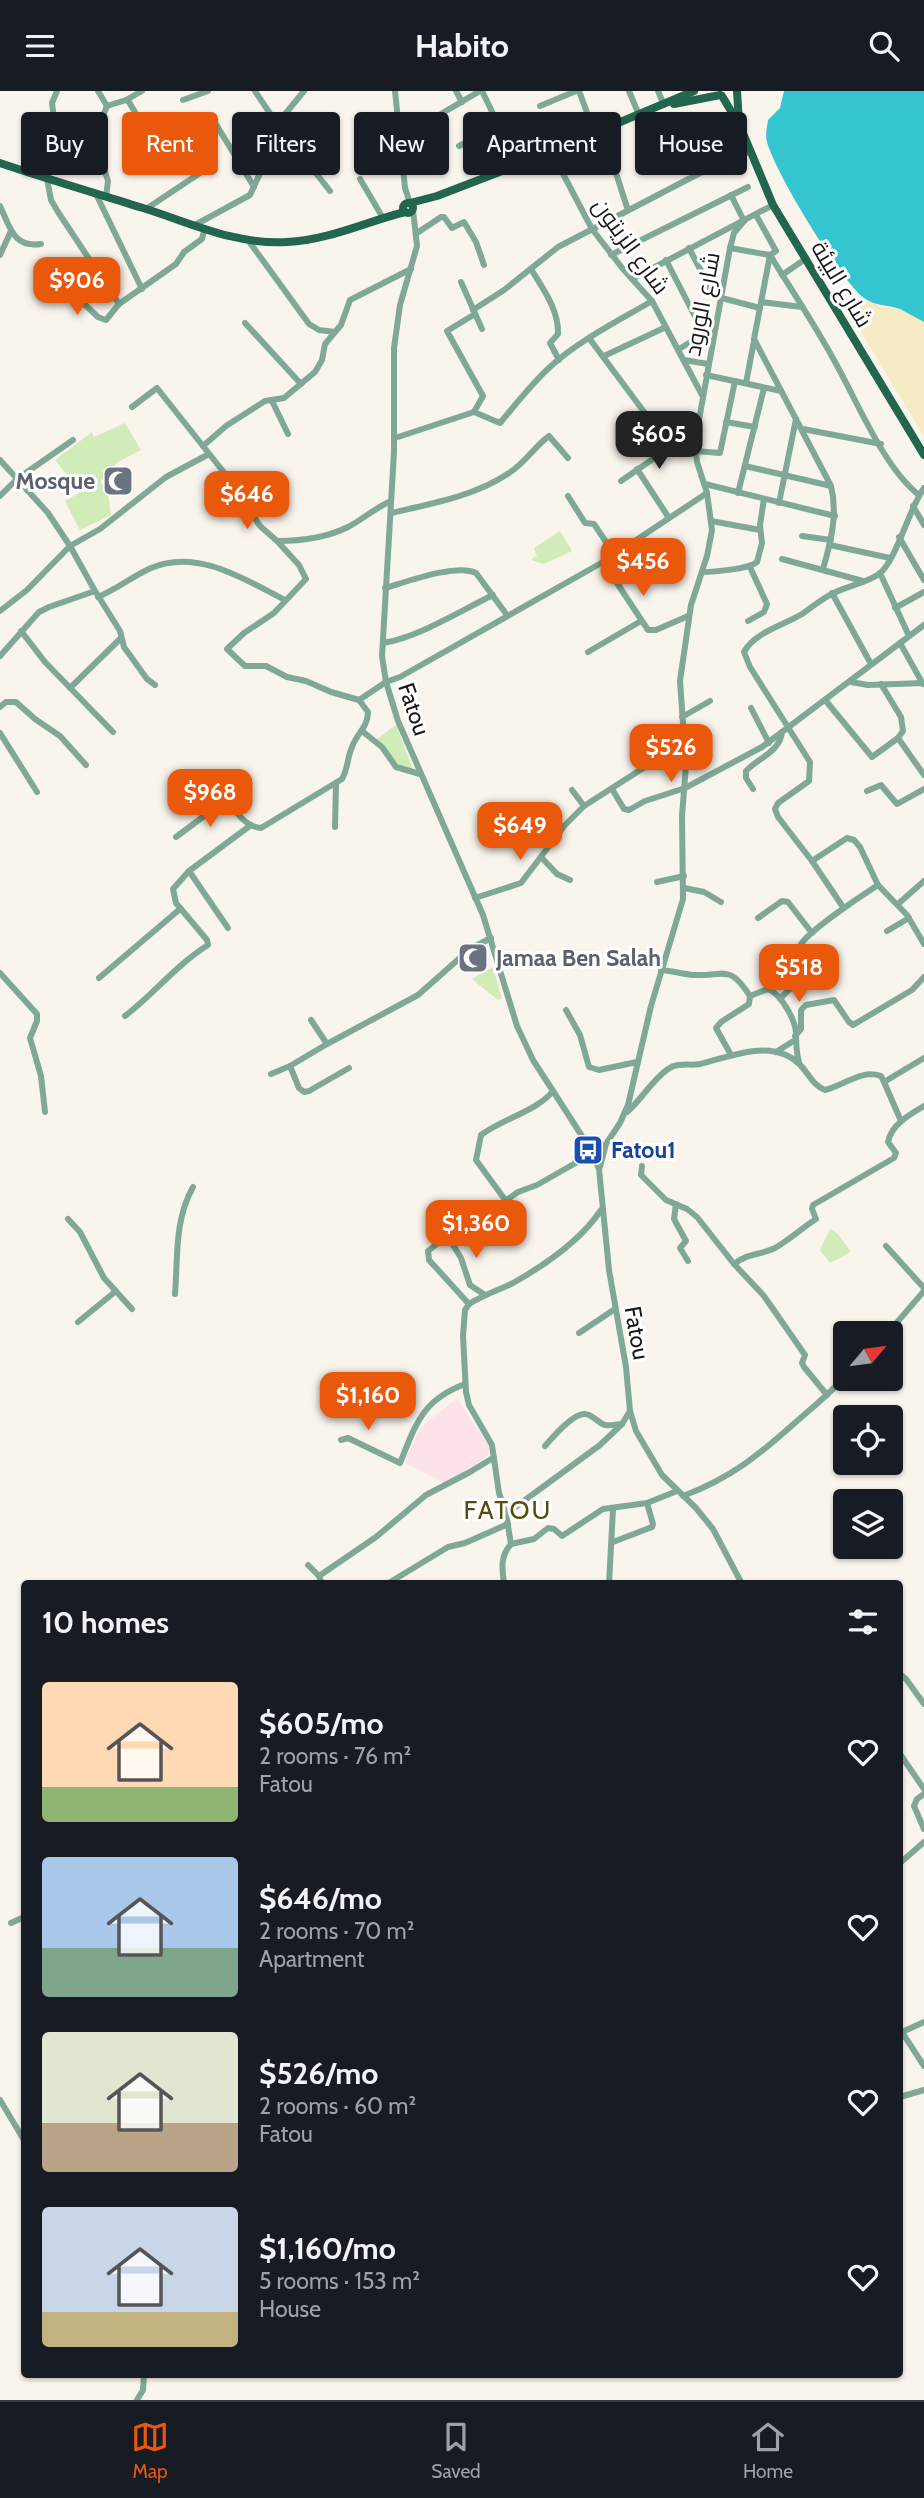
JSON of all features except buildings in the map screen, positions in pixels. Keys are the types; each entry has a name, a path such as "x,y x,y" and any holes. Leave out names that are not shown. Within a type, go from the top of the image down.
{"main road":[{"path":"646,112 694,91"},
{"path":"664,105 719,94 730,96 737,91"},
{"name":"شارع البيئة","path":"737,91 739,112"},
{"name":"شارع البيئة","path":"719,94 731,112"},
{"name":"شارع البيئة","path":"747,146 773,205 804,260 924,455"},
{"path":"0,163 146,209 204,231 268,243 318,239 342,233 491,175"}],"street":[{"path":"53,111 52,103 57,91"},
{"path":"98,91 107,106"},
{"path":"106,197 107,175 98,148 103,115 107,106 142,91"},
{"path":"183,100 208,91"},
{"path":"255,91 269,112"},
{"path":"287,112 304,91"},
{"name":"Fatou","path":"395,91 397,112"},
{"path":"456,91 462,102"},
{"path":"445,112 481,91 493,112"},
{"path":"540,106 578,91 588,112"},
{"path":"629,91 638,112"},
{"path":"658,91 664,105"},
{"path":"126,100 136,112"},
{"path":"218,128 254,187"},
{"path":"459,146 463,144"},
{"path":"474,412 483,396 446,331 558,247 700,173 749,152"},
{"path":"146,209 197,175"},
{"path":"193,227 246,198 258,175"},
{"path":"317,175 330,191"},
{"name":"Fatou","path":"404,175 408,208 417,233 416,252 400,305 394,348 395,438 382,656 386,682 420,774 491,938 517,1026 533,1060 592,1151 599,1169 601,1209 615,1310 626,1367 630,1411 636,1431 662,1475 713,1529 740,1580"},
{"name":"شارع الزيتون","path":"564,175 592,229 652,301 703,397"},
{"path":"615,175 628,210"},
{"path":"47,179 51,200 58,212 120,304"},
{"path":"360,179 383,218"},
{"path":"611,255 748,187"},
{"path":"96,194 142,289"},
{"path":"731,195 744,221"},
{"path":"632,279 773,205"},
{"path":"0,206 11,231 26,245 41,244"},
{"path":"730,248 770,255 776,251 756,215"},
{"path":"417,233 441,217 444,217 452,228 464,222 476,242 484,265"},
{"path":"614,218 628,246"},
{"name":"شارع الورود","path":"703,397 730,248 734,233 744,221"},
{"path":"0,255 11,231"},
{"path":"65,286 98,317 106,320 120,304 176,264 184,252 202,239 204,231"},
{"path":"248,240 309,324 319,330 335,332"},
{"path":"689,248 711,292 721,299 802,307"},
{"path":"770,255 835,361 881,444 903,479 919,495"},
{"path":"746,383 770,255"},
{"path":"666,260 704,332 704,335 678,349"},
{"path":"782,275 804,260"},
{"path":"203,446 226,426 265,401 284,398 301,384 319,367 325,344 343,321 350,300 411,269"},
{"path":"531,269 549,299 555,317 558,334 550,343 559,360"},
{"path":"461,282 482,329"},
{"path":"395,438 474,412 500,423 559,360 589,338 652,301"},
{"path":"244,323 301,384"},
{"path":"604,356 666,327"},
{"path":"589,338 662,436 695,443"},
{"path":"754,339 831,486 835,516 823,569"},
{"path":"684,360 708,364"},
{"path":"706,375 781,391"},
{"path":"695,451 719,454 735,381"},
{"path":"132,407 157,388 209,454 260,526 305,573 306,579 268,618 244,633 227,649 230,653 245,666 266,666 286,677 306,681 359,700 368,712 368,722 353,744 347,770 336,784 261,828 251,825 227,799 218,778"},
{"path":"738,493 764,388"},
{"name":"Fatou","path":"599,1169 606,1144 624,1114 662,970 679,918 684,888 682,816 686,765 680,681 688,616 709,548 711,521 705,484 695,451 703,397"},
{"path":"272,401 288,434"},
{"path":"779,503 796,419"},
{"path":"726,422 755,426"},
{"path":"803,429 881,444"},
{"path":"391,513 457,496 498,480 524,461 549,436 568,458"},
{"path":"0,496 17,479 73,440"},
{"path":"621,481 666,450 672,440"},
{"path":"0,611 27,590 70,546 100,529 166,477 209,454"},
{"path":"0,460 48,513 70,546 132,658 147,679 155,685"},
{"path":"746,466 831,486"},
{"path":"637,469 669,518"},
{"path":"705,484 835,516"},
{"path":"843,907 812,860 782,825 775,809 778,803 807,784 811,776 807,756 784,729 744,652 745,648 762,635 832,593 880,573 924,488"},
{"path":"359,700 386,682 400,677 603,562 707,493"},
{"path":"568,496 585,523 594,524 614,554"},
{"path":"702,572 750,567 757,562 763,537 760,530 764,499"},
{"path":"277,541 325,537 391,501"},
{"path":"913,506 924,525"},
{"path":"711,521 760,530"},
{"path":"802,536 890,558"},
{"path":"899,537 924,580"},
{"path":"290,555 289,549 295,541"},
{"path":"782,559 863,581"},
{"path":"603,562 648,630 653,631 688,616"},
{"path":"0,656 39,612 97,594 153,567 190,563 224,570 285,600"},
{"path":"748,621 764,613 767,604 750,567"},
{"path":"385,588 448,571 471,570 507,615"},
{"path":"880,573 909,636"},
{"path":"895,608 924,592"},
{"path":"832,593 871,664"},
{"path":"383,643 432,625 493,595"},
{"path":"588,652 641,621"},
{"path":"612,789 627,811 651,799 685,788 769,743 871,664 923,628"},
{"path":"21,631 45,661 113,731"},
{"path":"70,688 121,638"},
{"path":"900,643 924,684"},
{"path":"851,682 863,685 924,684"},
{"path":"826,701 869,756 877,755 903,731 903,722 881,684"},
{"path":"682,717 710,701"},
{"path":"0,707 6,702 16,702 60,736 86,765"},
{"path":"751,708 769,743"},
{"path":"753,789 746,778 746,771 774,749 784,729"},
{"path":"362,731 378,742 396,767 420,774"},
{"path":"0,733 37,792"},
{"path":"898,738 924,775"},
{"path":"475,898 521,883 565,825 584,806 648,765 656,762 686,765"},
{"path":"335,827 336,784"},
{"path":"867,791 881,785 897,804 924,789"},
{"path":"572,790 584,806"},
{"path":"176,837 227,799"},
{"path":"125,1016 144,1002 181,964 208,945 208,940 176,903 173,889 189,871 251,825"},
{"path":"812,860 851,837 860,847 878,885 909,918 924,944"},
{"path":"541,857 557,874 570,880"},
{"path":"189,871 228,928"},
{"path":"657,882 684,876"},
{"path":"898,905 924,881"},
{"path":"780,999 801,976 803,971 800,947 812,933 843,907 878,885"},
{"path":"684,888 704,893 721,902"},
{"path":"758,918 782,901 788,902 812,933"},
{"path":"99,978 180,909"},
{"path":"887,931 909,918"},
{"path":"271,1074 418,995 470,949 491,938"},
{"path":"662,970 694,975 719,972 737,977 750,996 749,1005 716,1028 731,1055"},
{"path":"0,973 37,1014 30,1038 41,1076 40,1087 45,1112"},
{"path":"776,1052 795,1038 802,1024 801,1010 806,1005 834,1000 853,1025 912,990 924,977"},
{"path":"750,996 768,989 776,993 793,1023 799,1062"},
{"path":"566,1010 575,1023 589,1067 599,1070 637,1062"},
{"path":"311,1020 327,1044"},
{"path":"624,1114 641,1100 671,1066 700,1064 731,1055 776,1052 799,1062 823,1090 830,1090 850,1080 873,1074 881,1076 901,1121"},
{"path":"884,1082 924,1058"},
{"path":"290,1066 303,1092 349,1068"},
{"path":"506,1201 476,1160 481,1135 506,1119 546,1100 553,1091"},
{"path":"734,1265 749,1255 768,1251 783,1243 816,1218 813,1205 894,1158 896,1153 888,1138 901,1121 924,1106"},
{"path":"467,1302 427,1256 428,1251 439,1241 447,1238 450,1240 518,1192 541,1183 606,1144"},
{"path":"642,1166 641,1175 666,1200 697,1217 734,1265 764,1296 804,1353 804,1367 827,1395"},
{"path":"175,1294 179,1224 193,1188"},
{"path":"676,1204 674,1219 686,1241 680,1248 688,1261"},
{"path":"467,1302 511,1284 540,1266 589,1227 601,1209"},
{"path":"68,1219 80,1232 104,1278 132,1309"},
{"path":"450,1240 463,1264 470,1285 470,1296 463,1320 465,1384 469,1405 491,1441 499,1493 511,1543"},
{"path":"886,1246 924,1289 898,1321"},
{"path":"470,1285 485,1296"},
{"path":"78,1322 116,1291"},
{"path":"579,1333 615,1310"},
{"path":"341,1440 348,1438 400,1463 413,1428 427,1406 444,1393 465,1384"},
{"path":"504,1580 503,1554 511,1543 534,1539 548,1528 554,1529 562,1537 603,1509 647,1503 723,1479 744,1467 833,1389"},
{"path":"506,1514 600,1445 622,1424 630,1411"},
{"path":"545,1446 561,1429 582,1414 589,1415 604,1425 622,1424"},
{"path":"319,1576 376,1537 426,1495 493,1458"},
{"path":"613,1542 652,1527 647,1503"},
{"path":"609,1580 613,1509"},
{"path":"394,1580 448,1547 465,1543 508,1524"},
{"path":"307,1565 320,1580"},
{"path":"903,1676 924,1704"},
{"path":"903,1759 924,1792 914,1804 924,1829"},
{"path":"903,1860 924,1842"},
{"path":"11,1923 21,1918"},
{"path":"903,2030 924,2022"},
{"path":"903,2034 924,2066"},
{"path":"903,2096 924,2090"},
{"path":"0,2100 21,2135"},
{"path":"137,2400 143,2390 145,2378"}],"shaded area":[{"path":"457,1398 490,1448 489,1453 472,1471 445,1483 405,1463 405,1460 417,1434 427,1422"}],"green space":[{"path":"125,423 141,450 118,462 101,481 109,499 111,515 80,530 65,501 81,492 55,460 92,432 94,437"},
{"path":"560,531 572,551 544,564 532,560 537,556 534,548"},
{"path":"396,725 413,770 399,768 377,739"},
{"path":"493,967 502,999 498,1000 472,979"},
{"path":"830,1229 837,1233 851,1252 830,1263 820,1250"}],"sand":[{"path":"862,296 881,307 897,308 924,322 924,436 846,307"}],"water":[{"path":"784,91 924,91 924,322 900,309 873,303 864,298 840,270 810,225 782,177 766,139 768,120 780,108"}],"place":[{"name":"Mosque","path":"118,481"},
{"name":"Jamaa Ben Salah","path":"473,958"},
{"name":"Fatou1","path":"588,1150"}],"district":[{"name":"FATOU","path":"508,1510"}]}
